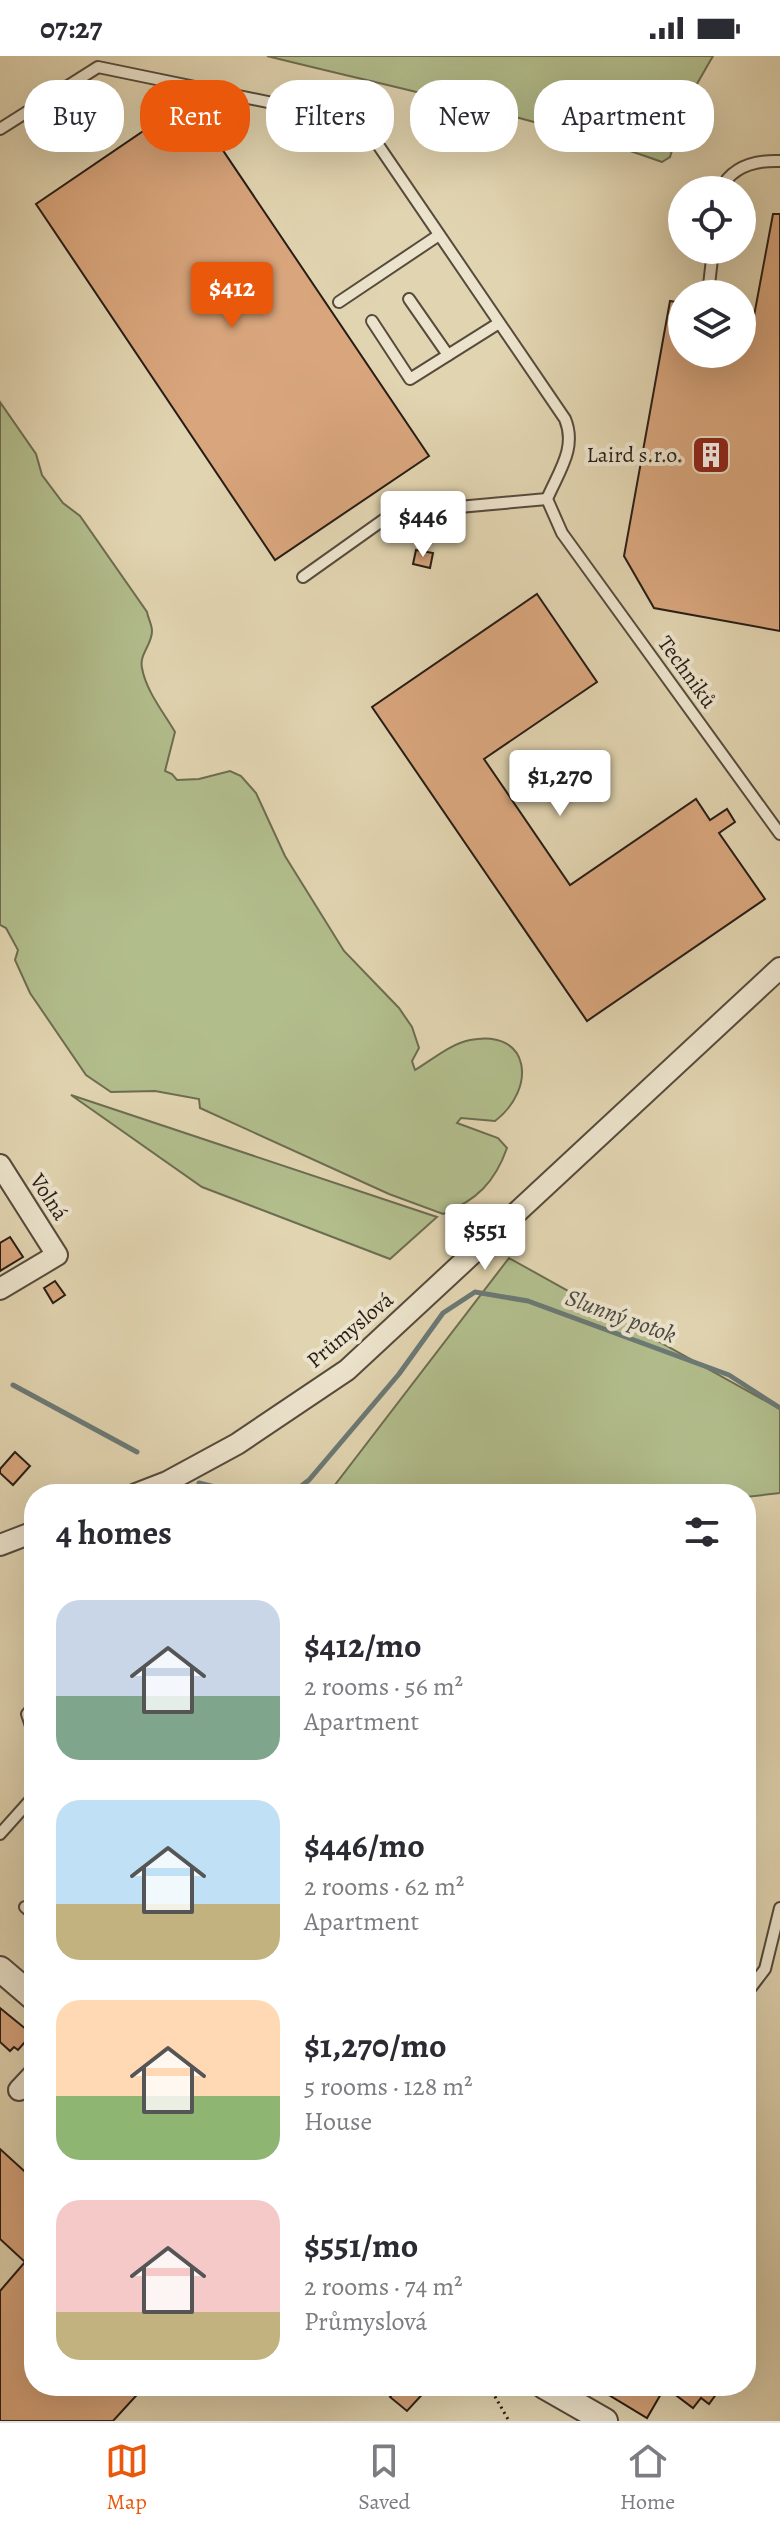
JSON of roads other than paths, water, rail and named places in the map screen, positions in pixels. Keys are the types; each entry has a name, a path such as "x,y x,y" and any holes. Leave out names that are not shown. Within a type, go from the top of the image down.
{"street":[{"name":"Průmyslová","path":"162,1484 237,1444 347,1370 780,968"},
{"name":"Volná","path":"0,1165 57,1255 0,1289"},
{"path":"0,1545 24,1536"},
{"path":"0,1969 24,1989"},
{"path":"19,2090 24,2085"},
{"path":"561,2396 605,2421"}],"lane":[{"path":"0,129 98,67 350,119 370,133 565,419 570,431 570,445 547,499 393,513 303,577"},
{"path":"731,176 756,161 780,161"},
{"path":"339,302 439,235"},
{"path":"409,299 448,355"},
{"path":"372,321 410,379 499,323"},
{"name":"Techniků","path":"547,499 562,533 780,834"},
{"path":"0,1834 24,1807"},
{"path":"756,1981 765,1969 780,1908"}],"waterway":[{"name":"Slunný potok","path":"304,1484 399,1374 443,1313 475,1292 528,1301 729,1375 780,1408"},
{"name":"Slunný potok","path":"13,1385 137,1452"},
{"name":"Slunný potok","path":"199,1483 203,1484"}],"place":[{"name":"Laird s.r.o.","path":"711,455"}]}
